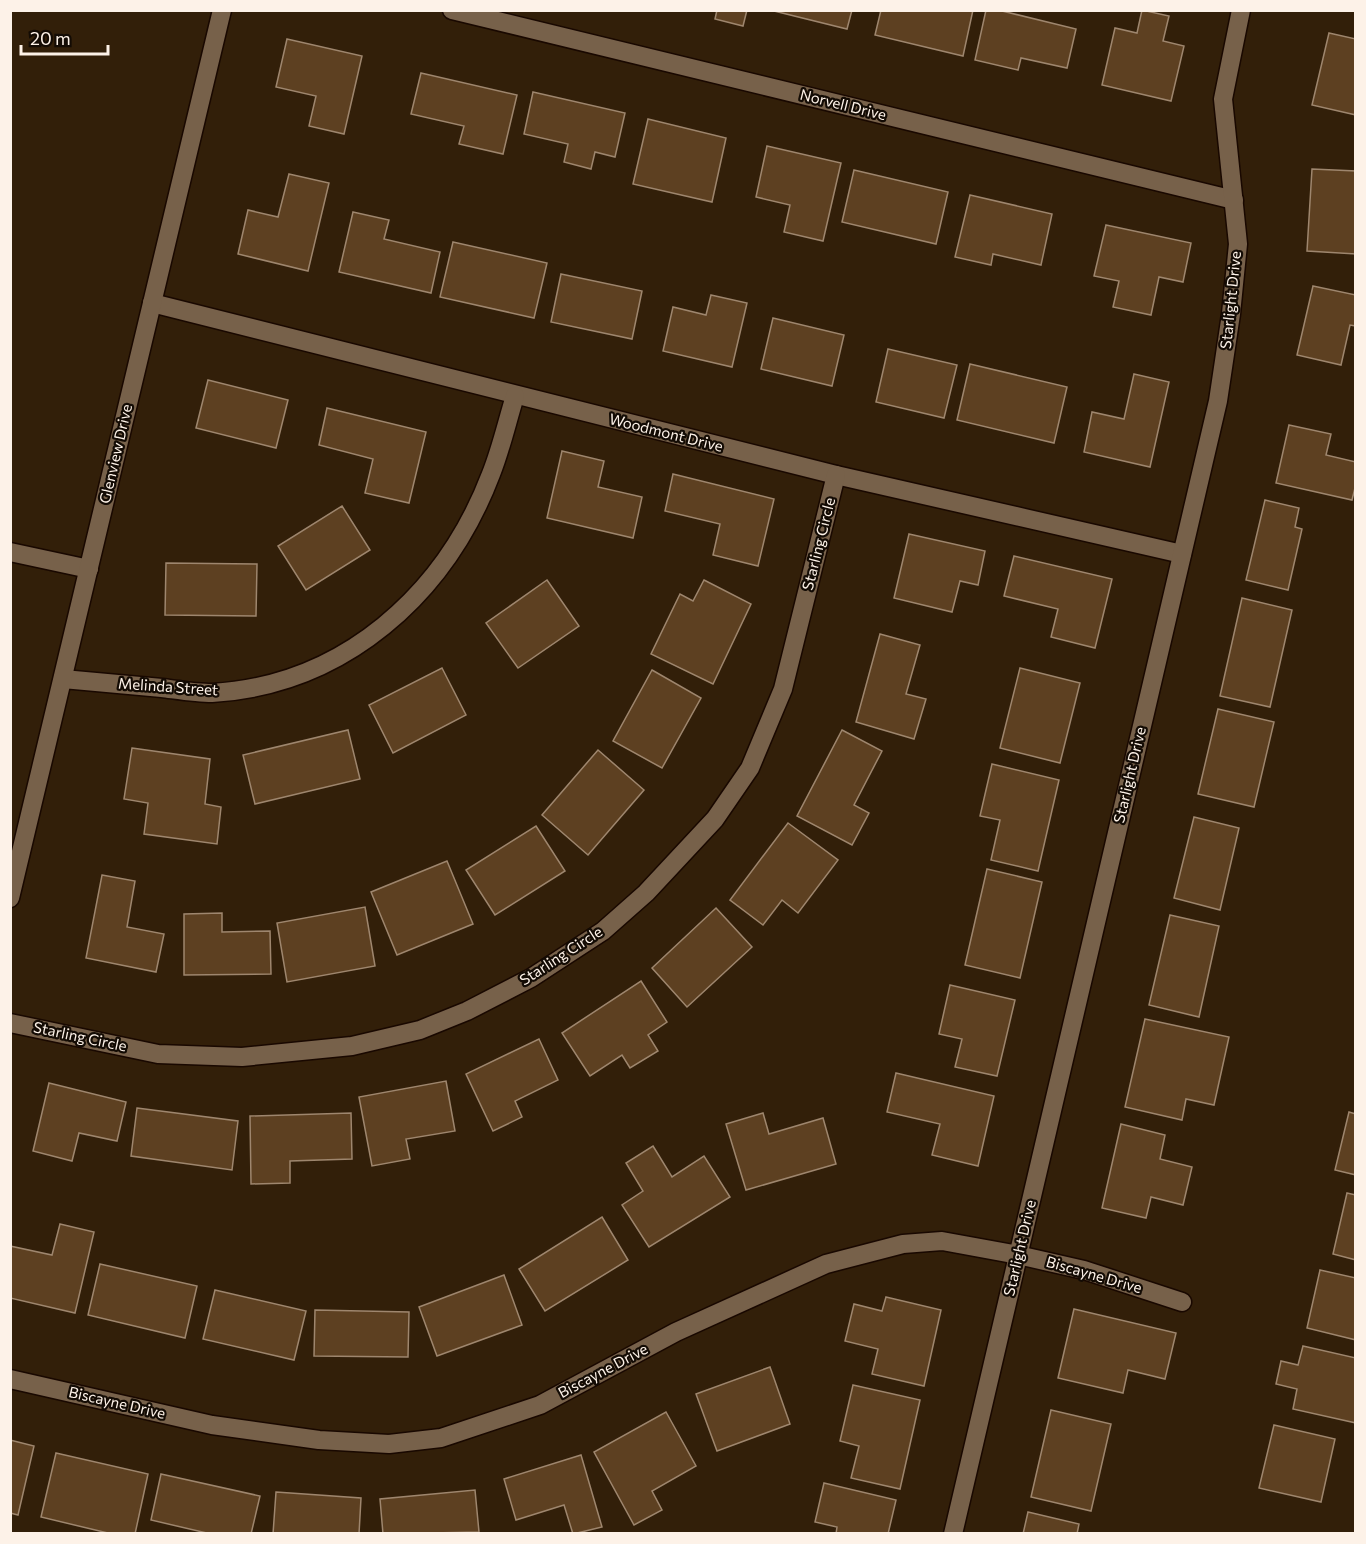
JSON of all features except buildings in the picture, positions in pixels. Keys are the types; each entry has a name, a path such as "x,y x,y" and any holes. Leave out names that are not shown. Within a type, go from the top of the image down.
{"street":[{"name":"Glenview Drive","path":"10,898 222,10"},
{"name":"Norvell Drive","path":"452,10 1234,200"},
{"name":"Starlight Drive","path":"953,1533 1218,401 1231,314 1238,244 1223,99 1241,10"},
{"name":"Woodmont Drive","path":"152,303 836,475 1182,554"},
{"name":"Melinda Street","path":"63,679 210,693 263,687 318,668 369,640 396,619 434,575 469,521 491,474 515,396"},
{"name":"Starling Circle","path":"10,1023 158,1054 242,1057 352,1046 420,1030 467,1011 531,978 603,931 646,893 714,819 750,768 783,689 836,475"},
{"path":"10,552 89,569"},
{"name":"Biscayne Drive","path":"10,1379 212,1425 320,1440 389,1444 441,1438 540,1405 676,1332 826,1264 903,1244 942,1241 1018,1255 1084,1270 1182,1302"}]}
